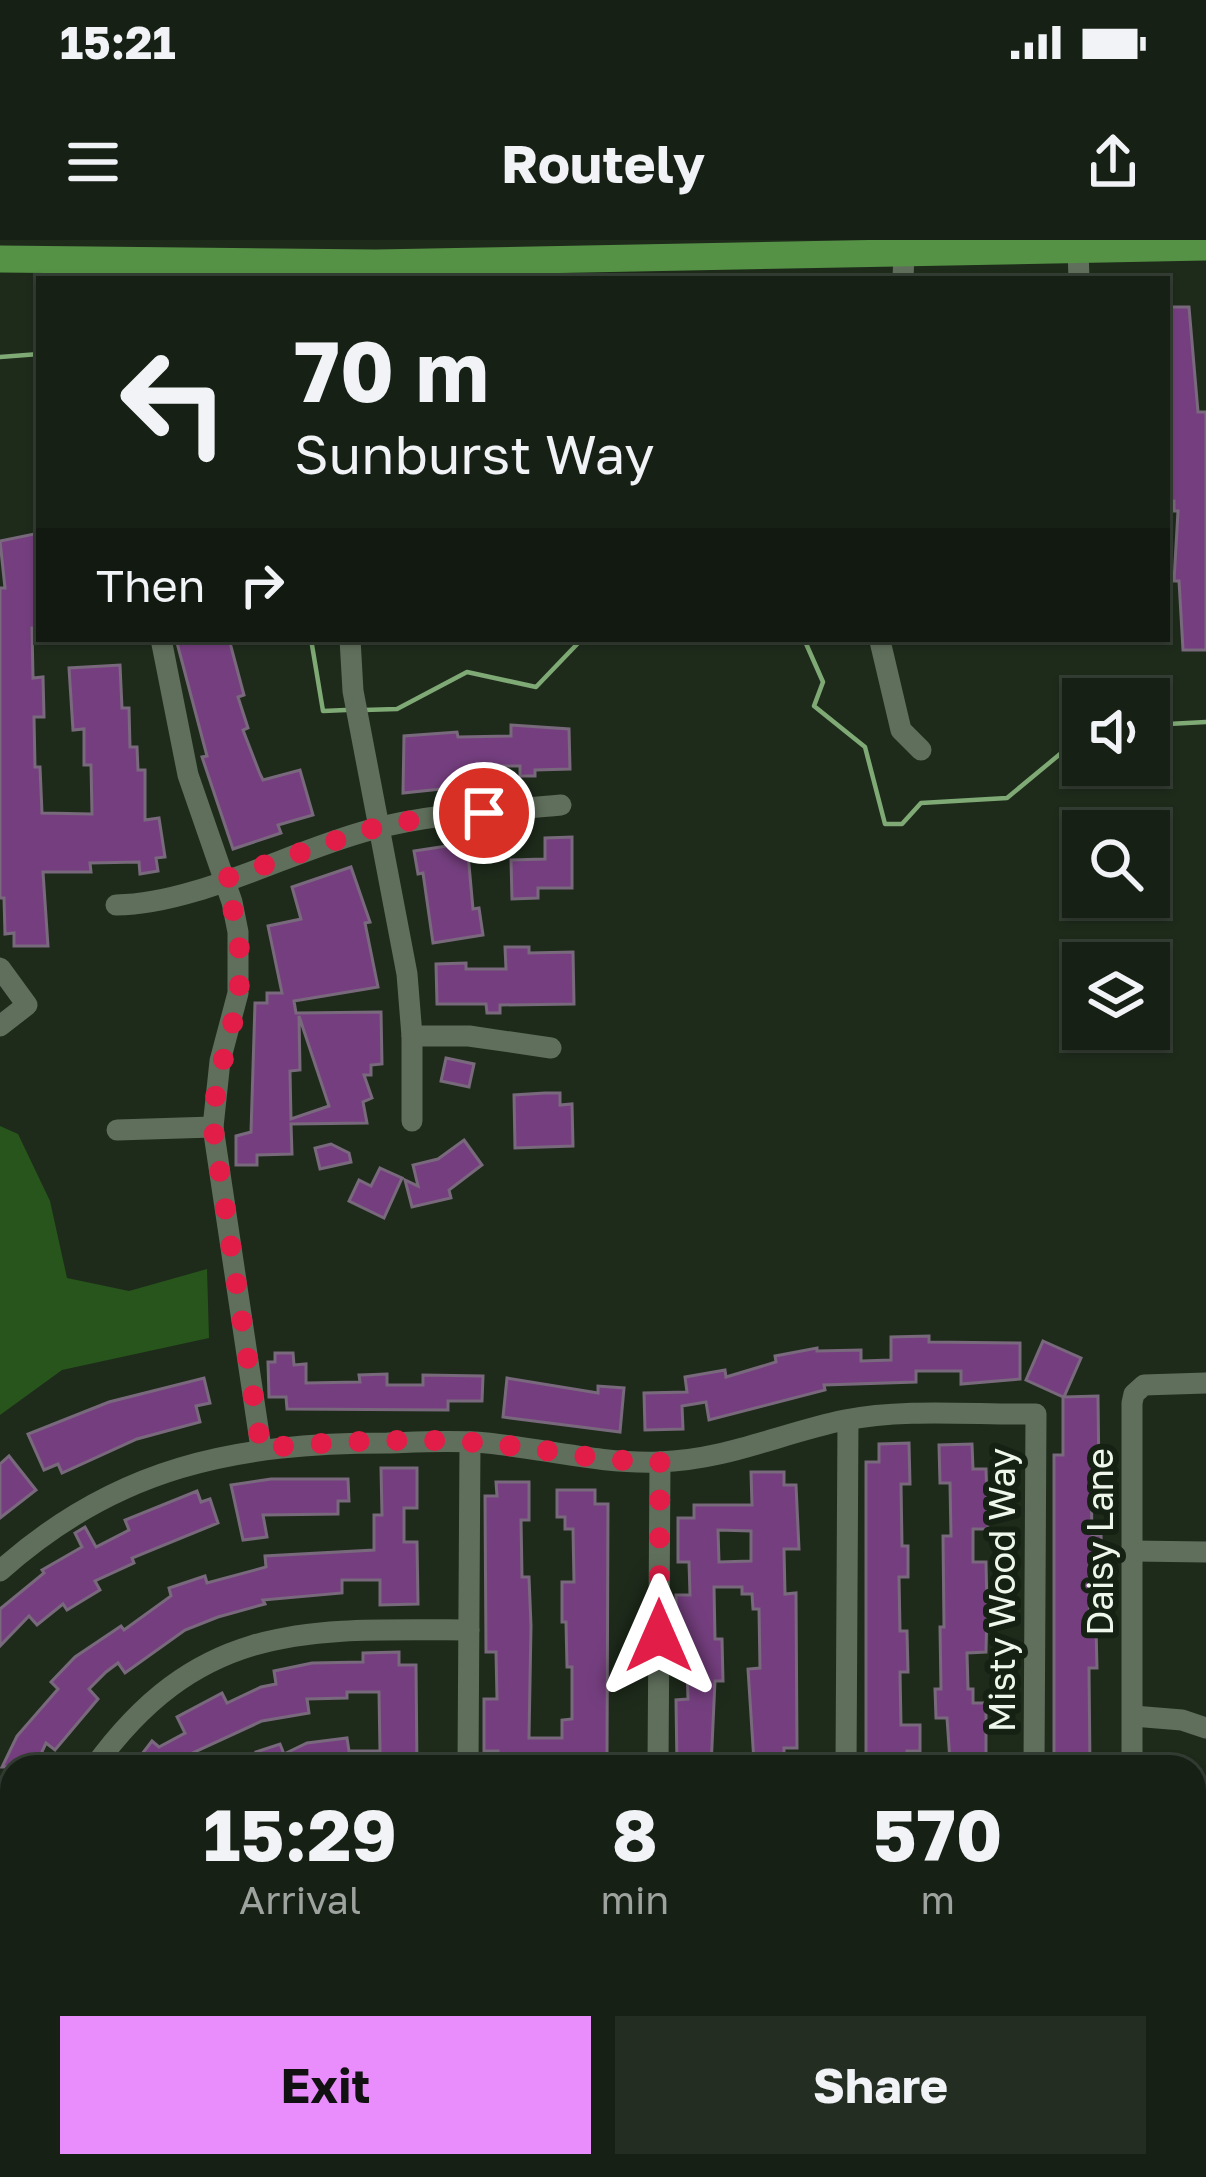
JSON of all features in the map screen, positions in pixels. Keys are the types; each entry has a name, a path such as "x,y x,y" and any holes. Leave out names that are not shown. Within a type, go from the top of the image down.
{"main road":[{"path":"0,259 376,271 643,258 758,267 1078,265 1206,248"}],"street":[{"path":"162,642 188,775 238,932 238,993 214,1098 213,1126 261,1448"},
{"path":"350,642 353,691 406,974 412,1121"},
{"path":"880,642 901,730 921,750"},
{"path":"116,905 158,901 379,827 561,805"},
{"path":"0,968 27,1005 0,1026"},
{"path":"412,1036 469,1036 550,1048"},
{"path":"117,1130 213,1126"},
{"name":"Daisy Lane","path":"1132,1755 1134,1394 1150,1383 1206,1383"},
{"name":"Misty Wood Way","path":"848,1420 884,1415 1036,1414 1034,1755"},
{"path":"0,1571 54,1527 124,1487 216,1456 327,1443 470,1442 586,1458 660,1462 727,1455 848,1420 846,1755"},
{"path":"468,1755 470,1442"},
{"path":"658,1755 660,1462"},
{"path":"1134,1551 1206,1552"},
{"path":"103,1755 158,1696 241,1649 334,1629 469,1630"},
{"path":"1133,1716 1183,1720 1206,1728"}],"green space":[{"path":"0,1126 18,1134 50,1201 67,1278 129,1291 207,1269 209,1338 62,1370 0,1415"}],"building":[{"path":"1170,307 1189,307 1198,412 1206,412 1206,650 1183,650 1179,581 1174,581 1178,511 1174,511 1174,501 1170,501"},
{"path":"36,534 33,678 43,677 44,717 34,717 42,813 92,814 91,765 84,765 84,729 73,730 69,668 120,665 122,708 129,708 130,747 137,747 138,770 145,770 145,820 159,818 165,857 156,858 158,871 140,874 139,862 90,863 91,872 43,872 48,946 14,946 14,933 5,934 4,898 0,898 0,588 5,588 0,541"},
{"path":"177,642 230,642 244,695 238,697 248,728 243,730 260,774 263,780 300,770 313,815 278,825 281,833 233,849 202,757 207,756"},
{"path":"511,725 569,729 570,769 535,770 535,776 520,776 520,766 489,766 484,767 484,780 461,780 461,787 403,793 404,736 457,732 458,737 511,736"},
{"path":"572,837 572,888 538,888 538,898 512,899 511,860 545,859 545,838"},
{"path":"467,843 473,909 479,908 483,935 433,943 423,873 418,874 414,851"},
{"path":"351,867 370,922 365,923 378,987 294,1001 296,1013 381,1012 382,1064 371,1065 371,1075 364,1075 372,1098 363,1102 367,1123 291,1124 292,1154 257,1155 257,1165 236,1165 236,1136 251,1132 255,1003 267,1003 267,993 282,993 268,926 301,919 292,887","holes":["299,1016 329,1106 291,1119 290,1071 300,1070"]},
{"path":"505,947 529,947 529,953 573,952 574,1004 500,1005 500,1013 487,1013 486,1004 437,1004 436,964 506,969"},
{"path":"446,1058 474,1064 469,1087 441,1081"},
{"path":"560,1093 560,1105 572,1104 573,1146 515,1148 514,1095"},
{"path":"464,1140 482,1165 449,1190 451,1198 412,1207 405,1180 418,1186 413,1165 438,1159"},
{"path":"331,1144 349,1153 351,1162 320,1169 315,1148"},
{"path":"380,1168 402,1178 384,1218 349,1201 359,1180 371,1186"},
{"path":"929,1336 929,1342 1020,1343 1020,1379 961,1384 961,1371 916,1371 916,1382 824,1385 825,1390 709,1420 706,1402 682,1406 683,1429 645,1430 644,1393 687,1392 685,1377 725,1370 726,1377 776,1362 775,1356 817,1348 861,1350 861,1361 891,1360 891,1337"},
{"path":"1043,1341 1081,1358 1064,1397 1098,1396 1099,1480 1091,1480 1092,1535 1101,1535 1102,1574 1089,1574 1097,1668 1089,1668 1090,1755 1054,1755 1054,1455 1063,1455 1063,1397 1026,1380"},
{"path":"275,1353 293,1353 294,1365 306,1364 306,1383 360,1382 359,1375 387,1374 387,1385 423,1385 423,1375 483,1376 482,1401 448,1401 448,1410 287,1409 286,1397 269,1397 268,1362 275,1362"},
{"path":"204,1378 210,1403 196,1406 200,1422 137,1439 62,1473 58,1464 44,1470 28,1434 109,1402"},
{"path":"507,1378 598,1393 598,1386 624,1388 620,1432 503,1417"},
{"path":"909,1443 910,1484 901,1484 902,1546 908,1546 908,1577 899,1577 900,1631 907,1631 908,1672 900,1672 901,1725 920,1725 920,1751 907,1751 907,1755 866,1755 866,1462 879,1462 879,1444"},
{"path":"972,1444 973,1469 986,1469 988,1529 973,1529 973,1562 986,1562 986,1652 967,1653 973,1703 986,1703 986,1755 950,1755 947,1718 936,1718 935,1689 941,1689 940,1627 944,1627 943,1536 951,1536 950,1483 940,1483 939,1445"},
{"path":"9,1456 36,1490 0,1518 0,1464"},
{"path":"381,1468 417,1468 417,1508 404,1508 404,1542 417,1542 418,1604 380,1605 380,1580 342,1580 342,1593 263,1600 265,1604 185,1630 125,1673 118,1663 89,1689 98,1699 55,1750 46,1743 40,1755 8,1755 17,1736 58,1689 51,1682 75,1657 171,1596 169,1588 205,1576 207,1583 266,1567 265,1556 374,1550 374,1515 382,1515"},
{"path":"751,1472 784,1472 784,1485 796,1485 799,1549 784,1549 785,1594 796,1593 797,1748 784,1748 784,1755 754,1755 748,1669 760,1668 759,1609 753,1609 752,1594 742,1594 742,1587 714,1587 715,1639 722,1639 723,1681 715,1681 712,1755 677,1755 676,1700 688,1699 687,1668 677,1668 676,1595 690,1595 689,1562 678,1562 678,1518 694,1518 694,1505 752,1505","holes":["718,1530 751,1531 751,1561 719,1562"]},
{"path":"271,1479 348,1479 349,1501 338,1501 338,1514 263,1515 267,1537 243,1540 231,1485"},
{"path":"496,1482 529,1482 529,1520 521,1520 522,1577 529,1577 531,1626 529,1738 562,1738 562,1720 572,1719 572,1667 567,1667 562,1582 574,1582 573,1529 565,1529 565,1517 557,1517 557,1490 595,1490 595,1504 608,1504 607,1755 484,1751 484,1699 497,1699 496,1652 486,1652 485,1496 497,1496"},
{"path":"197,1491 201,1502 210,1499 218,1523 132,1558 134,1563 95,1581 100,1590 67,1610 63,1604 37,1625 29,1616 0,1646 0,1609 42,1570 82,1547 75,1533 85,1527 96,1547 129,1530 125,1520"},
{"path":"399,1652 399,1665 416,1665 417,1755 257,1755 280,1744 284,1754 307,1743 347,1738 349,1751 380,1751 379,1692 347,1692 347,1698 307,1699 309,1713 262,1721 188,1755 141,1755 152,1741 159,1747 185,1733 177,1717 222,1693 227,1703 276,1684 274,1671 312,1663 363,1662 363,1653"}],"waterway":[{"path":"0,357 36,354"},
{"path":"312,642 323,711 346,710"},
{"path":"364,710 397,709 467,672 536,687 579,642"},
{"path":"805,642 823,682 814,706 865,747 885,824 902,824 921,803 1007,798 1062,752"},
{"path":"1170,724 1206,722"}],"route":[{"path":"484,813 366,830 224,879 241,962 232,1023 220,1061 213,1126 261,1448 470,1442 586,1458 660,1462 659,1636"}]}
